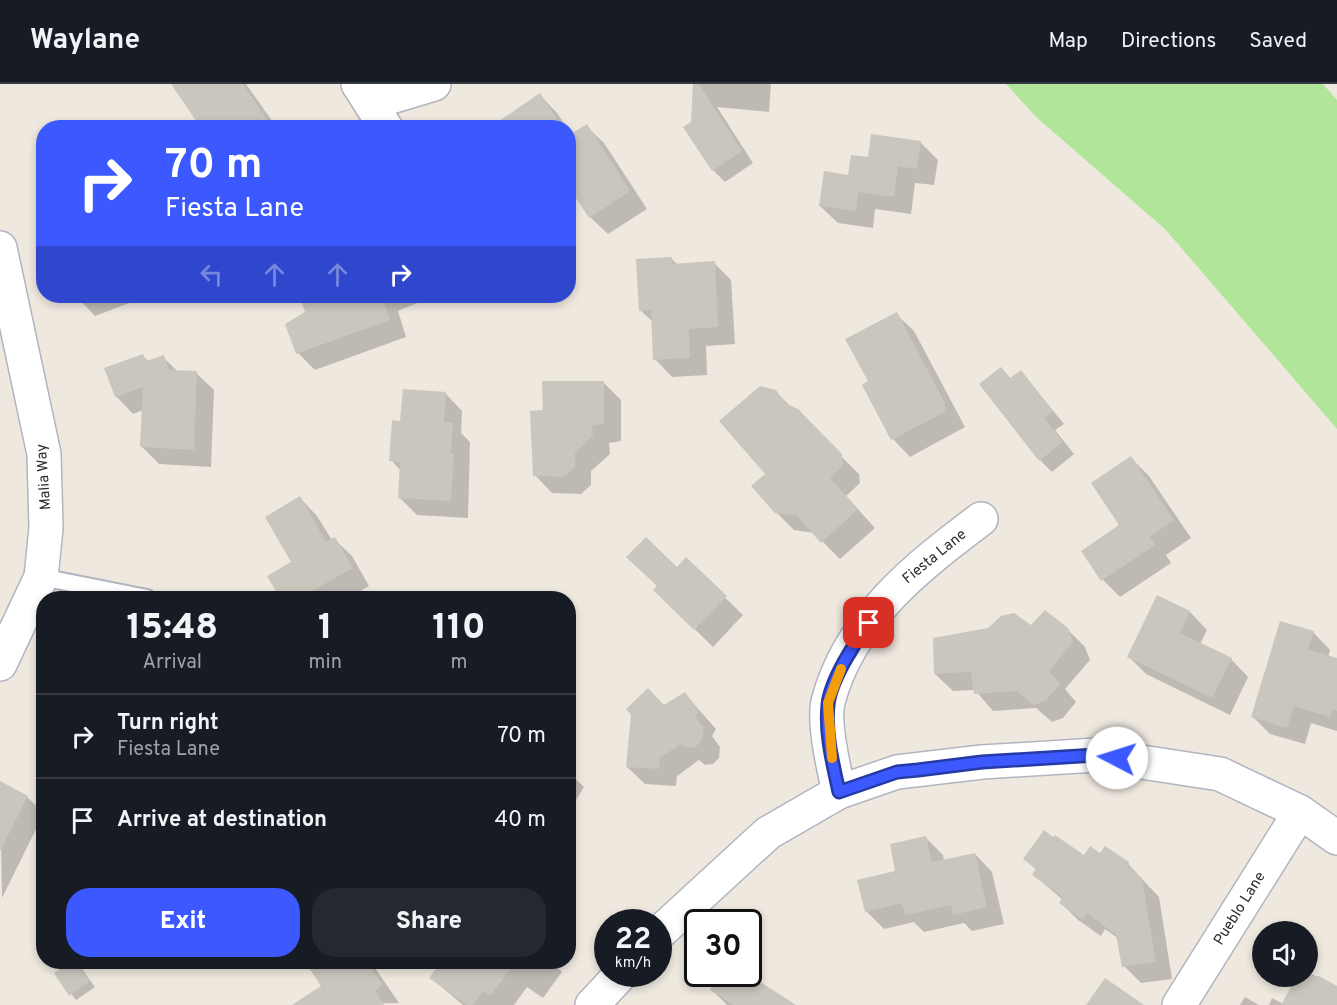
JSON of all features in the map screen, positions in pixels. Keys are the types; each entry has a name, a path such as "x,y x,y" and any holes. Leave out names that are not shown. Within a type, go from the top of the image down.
{"street":[{"path":"372,105 434,84"},
{"name":"Malia Way","path":"0,248 44,454 46,528 41,577 0,664"},
{"name":"Fiesta Lane","path":"839,792 830,752 828,703 848,653 890,593 981,519"},
{"path":"672,921 768,833 839,792 897,772 982,762 1096,755 1220,774 1300,812 1337,838"},
{"name":"Pueblo Lane","path":"1179,1005 1300,812"},
{"path":"592,1005 609,987"}],"lane":[{"path":"41,577 112,591"}],"green space":[{"path":"1006,84 1323,84 1337,100 1337,429 1165,229 1036,117"}],"building":[{"path":"171,84 243,84 268,120 196,120"},
{"path":"693,84 699,84 742,151 712,171 683,127 691,122"},
{"path":"540,93 558,120 501,120"},
{"path":"587,124 630,191 589,218 576,198 576,131"},
{"path":"871,134 921,141 917,169 898,166 894,197 858,192 856,211 819,206 824,171 848,175 851,155 868,157"},
{"path":"672,257 672,264 715,261 718,327 689,329 690,358 653,360 651,310 639,311 636,259"},
{"path":"302,303 384,303 390,320 296,354 285,324 305,312"},
{"path":"897,312 945,403 945,412 891,440 862,385 868,381 845,339"},
{"path":"143,354 146,361 164,355 169,370 197,371 194,450 140,447 143,387 115,397 104,368"},
{"path":"1001,367 1010,378 1021,370 1053,411 1044,418 1063,442 1039,461 979,384"},
{"path":"542,381 604,381 604,424 592,426 593,436 575,453 575,467 563,477 533,476 530,411 543,410"},
{"path":"760,386 776,390 785,403 798,409 842,454 843,466 830,478 858,509 821,543 797,516 775,513 751,486 765,474 719,421"},
{"path":"403,389 446,392 444,422 453,423 451,501 398,498 400,462 389,461 392,420 400,421"},
{"path":"1131,456 1174,520 1150,537 1155,545 1101,581 1081,551 1119,525 1091,483"},
{"path":"300,496 326,542 335,537 353,568 312,591 276,591 267,576 291,562 265,517"},
{"path":"646,537 677,567 686,557 727,596 694,630 653,590 657,586 626,557"},
{"path":"1157,595 1190,611 1180,633 1232,658 1212,698 1127,657"},
{"path":"1045,610 1068,628 1073,642 1049,671 1060,684 1045,701 1033,705 1017,691 974,694 971,672 934,674 933,638 988,628 1001,616 1014,613 1031,625"},
{"path":"1280,621 1314,631 1308,649 1337,658 1337,711 1333,710 1330,717 1294,706 1287,728 1251,717"},
{"path":"648,688 664,705 685,692 699,711 695,717 704,728 702,741 695,747 687,748 681,744 660,758 659,769 626,767 631,715 626,709"},
{"path":"0,781 28,796 0,851"},
{"path":"1044,830 1084,855 1090,846 1100,853 1105,846 1129,862 1128,867 1142,878 1156,962 1122,967 1116,935 1087,913 1083,920 1059,903 1063,897 1032,875 1036,869 1023,859"},
{"path":"926,836 932,862 975,853 987,907 953,915 951,905 905,915 902,903 865,912 857,880 895,871 890,844"},
{"path":"60,969 82,969 90,981 69,996 54,973"},
{"path":"310,969 372,969 383,985 375,990 384,1005 292,1005 321,986"},
{"path":"436,969 511,969 490,996 483,991 473,1005 467,1005 429,978"},
{"path":"1318,976 1337,986 1337,1005 1281,1005 1291,987 1318,987"},
{"path":"1105,978 1144,1005 1086,1005"},
{"path":"762,983 796,1005 733,1005 710,990 712,987 762,987"}],"slow traffic":[{"path":"832,758 828,703 841,669"}],"route":[{"path":"869,623 848,653 828,703 830,752 839,792 897,772 982,762 1096,755 1117,758"}]}
